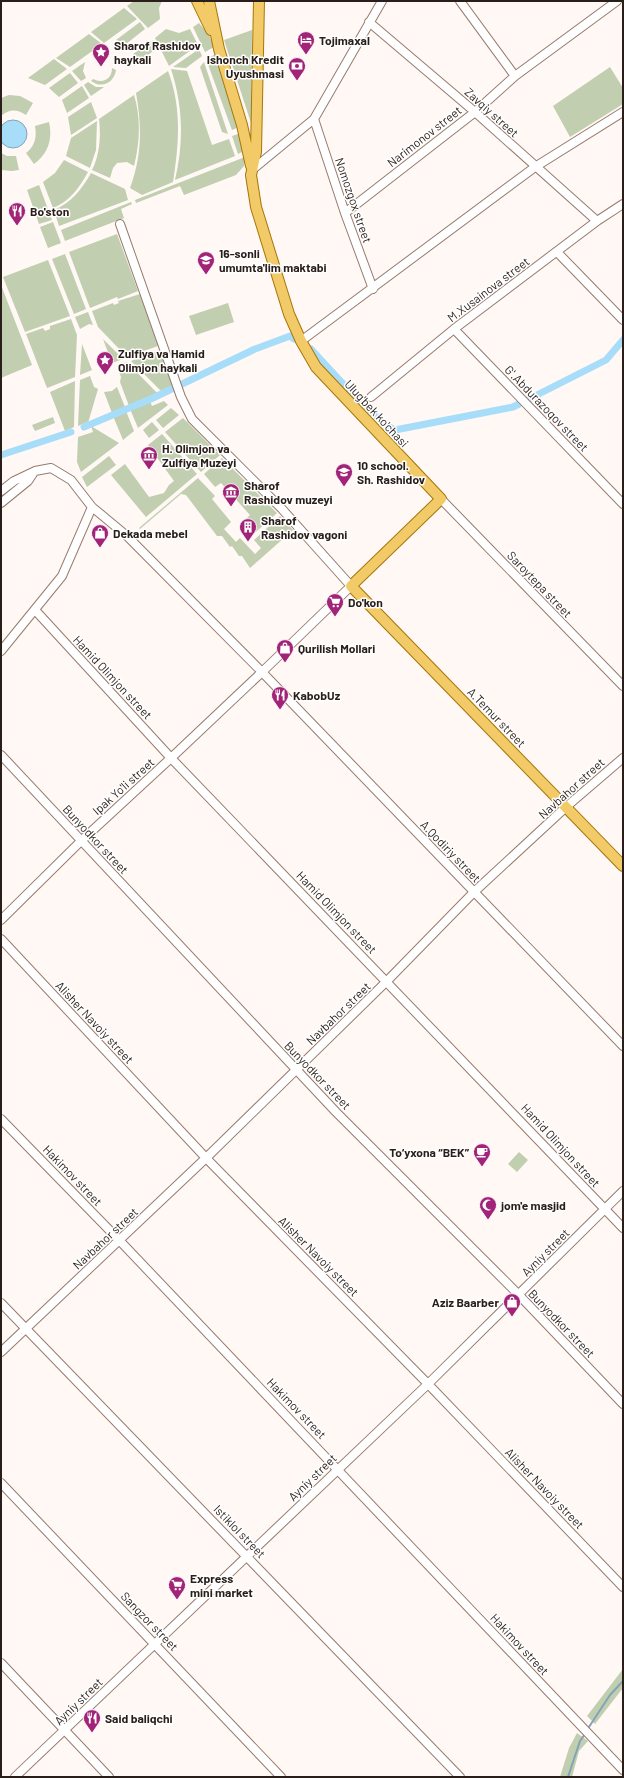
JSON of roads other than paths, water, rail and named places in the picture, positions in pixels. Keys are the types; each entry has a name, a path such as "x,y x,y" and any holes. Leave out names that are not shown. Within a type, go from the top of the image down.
{"main road":[{"path":"197,1 219,49"},
{"path":"209,1 219,49 242,125 252,170"},
{"path":"252,170 256,152 257,134 259,51 258,3"},
{"name":"Ulug'bek ko'chasi","path":"252,170 251,175 256,207 289,314 301,341 316,367 440,499"},
{"path":"351,586 440,499"},
{"name":"A.Temur street","path":"351,586 623,866"}],"street":[{"path":"252,170 314,119 382,1"},
{"path":"460,1 516,76"},
{"name":"Narimonov street","path":"345,213 475,112 516,76 617,1"},
{"name":"Zavqiy street","path":"369,22 475,112 597,221"},
{"path":"301,341 373,289 535,167 623,112"},
{"name":"Nomozgoх street","path":"314,119 345,213 373,289"},
{"name":"M.Xusainova street","path":"371,397 454,329 597,221 623,204"},
{"path":"120,224 181,397 192,419 282,510 351,586"},
{"path":"557,252 623,320"},
{"name":"G'.Abdurazoqov street","path":"454,329 623,504"},
{"name":"A.Qodiriy street","path":"35,471 51,468 71,480 92,507 127,536 262,672 623,1046"},
{"path":"1,491 14,481 35,471"},
{"path":"1,503 28,480 35,471"},
{"name":"Saroytepa street","path":"440,499 623,686"},
{"path":"1,651 62,576 92,507"},
{"name":"Ipak Yo'li street","path":"1,920 81,841 172,758 351,586"},
{"name":"Hamid Olimjon street","path":"35,610 172,758 623,1228"},
{"name":"Bunyodkor street","path":"1,755 296,1070 519,1295 623,1404"},
{"name":"Navbahor street","path":"1,1352 206,1158 387,981 474,892 566,807 623,758"},
{"name":"Alisher Navoiy street","path":"1,939 206,1158 428,1384 623,1587"},
{"name":"Hakimov street","path":"1,1119 120,1240 338,1468 623,1770"},
{"name":"Ayniy street","path":"15,1777 428,1384 623,1191"},
{"name":"Istiklol street","path":"1,1303 248,1556 460,1777"},
{"name":"Sangzor street","path":"1,1483 281,1777"},
{"path":"1,1663 109,1777"}],"water":[{"path":"13,120 23,124 27,134 23,144 13,148 3,144 -1,134 3,124"}],"waterway":[{"path":"84,427 153,398 255,349 290,336 294,339"},
{"path":"529,399 606,360 623,340"},
{"path":"311,349 359,401"},
{"path":"368,409 386,425 395,430 513,407 519,404"},
{"path":"1,455 71,432"},
{"path":"587,1730 610,1695 623,1681"},
{"path":"568,1777 580,1741 585,1734"}],"place":[{"name":"Tojimaxal","path":"306,55"},
{"name":"Sharof Rashidov haykali","path":"101,67"},
{"name":"Ishonch Kredit Uyushmasi","path":"297,81"},
{"name":"Bo'ston","path":"17,226"},
{"name":"16-sonli umumta'lim maktabi","path":"206,275"},
{"name":"Zulfiya va Hamid Olimjon haykali","path":"105,375"},
{"name":"H. Olimjon va Zulfiya Muzeyi","path":"149,470"},
{"name":"10 school. Sh. Rashidov","path":"344,487"},
{"name":"Sharof Rashidov muzeyi","path":"231,507"},
{"name":"Sharof Rashidov vagoni","path":"248,542"},
{"name":"Dekada mebel","path":"100,548"},
{"name":"Do'kon","path":"335,617"},
{"name":"Qurilish Mollari","path":"285,663"},
{"name":"KabobUz","path":"280,710"},
{"name":"To‘yxona “BEK”","path":"482,1167"},
{"name":"jom'e masjid","path":"488,1220"},
{"name":"Aziz Baarber","path":"512,1317"},
{"name":"Express mini market","path":"177,1600"},
{"name":"Said baliqchi","path":"92,1733"}]}
